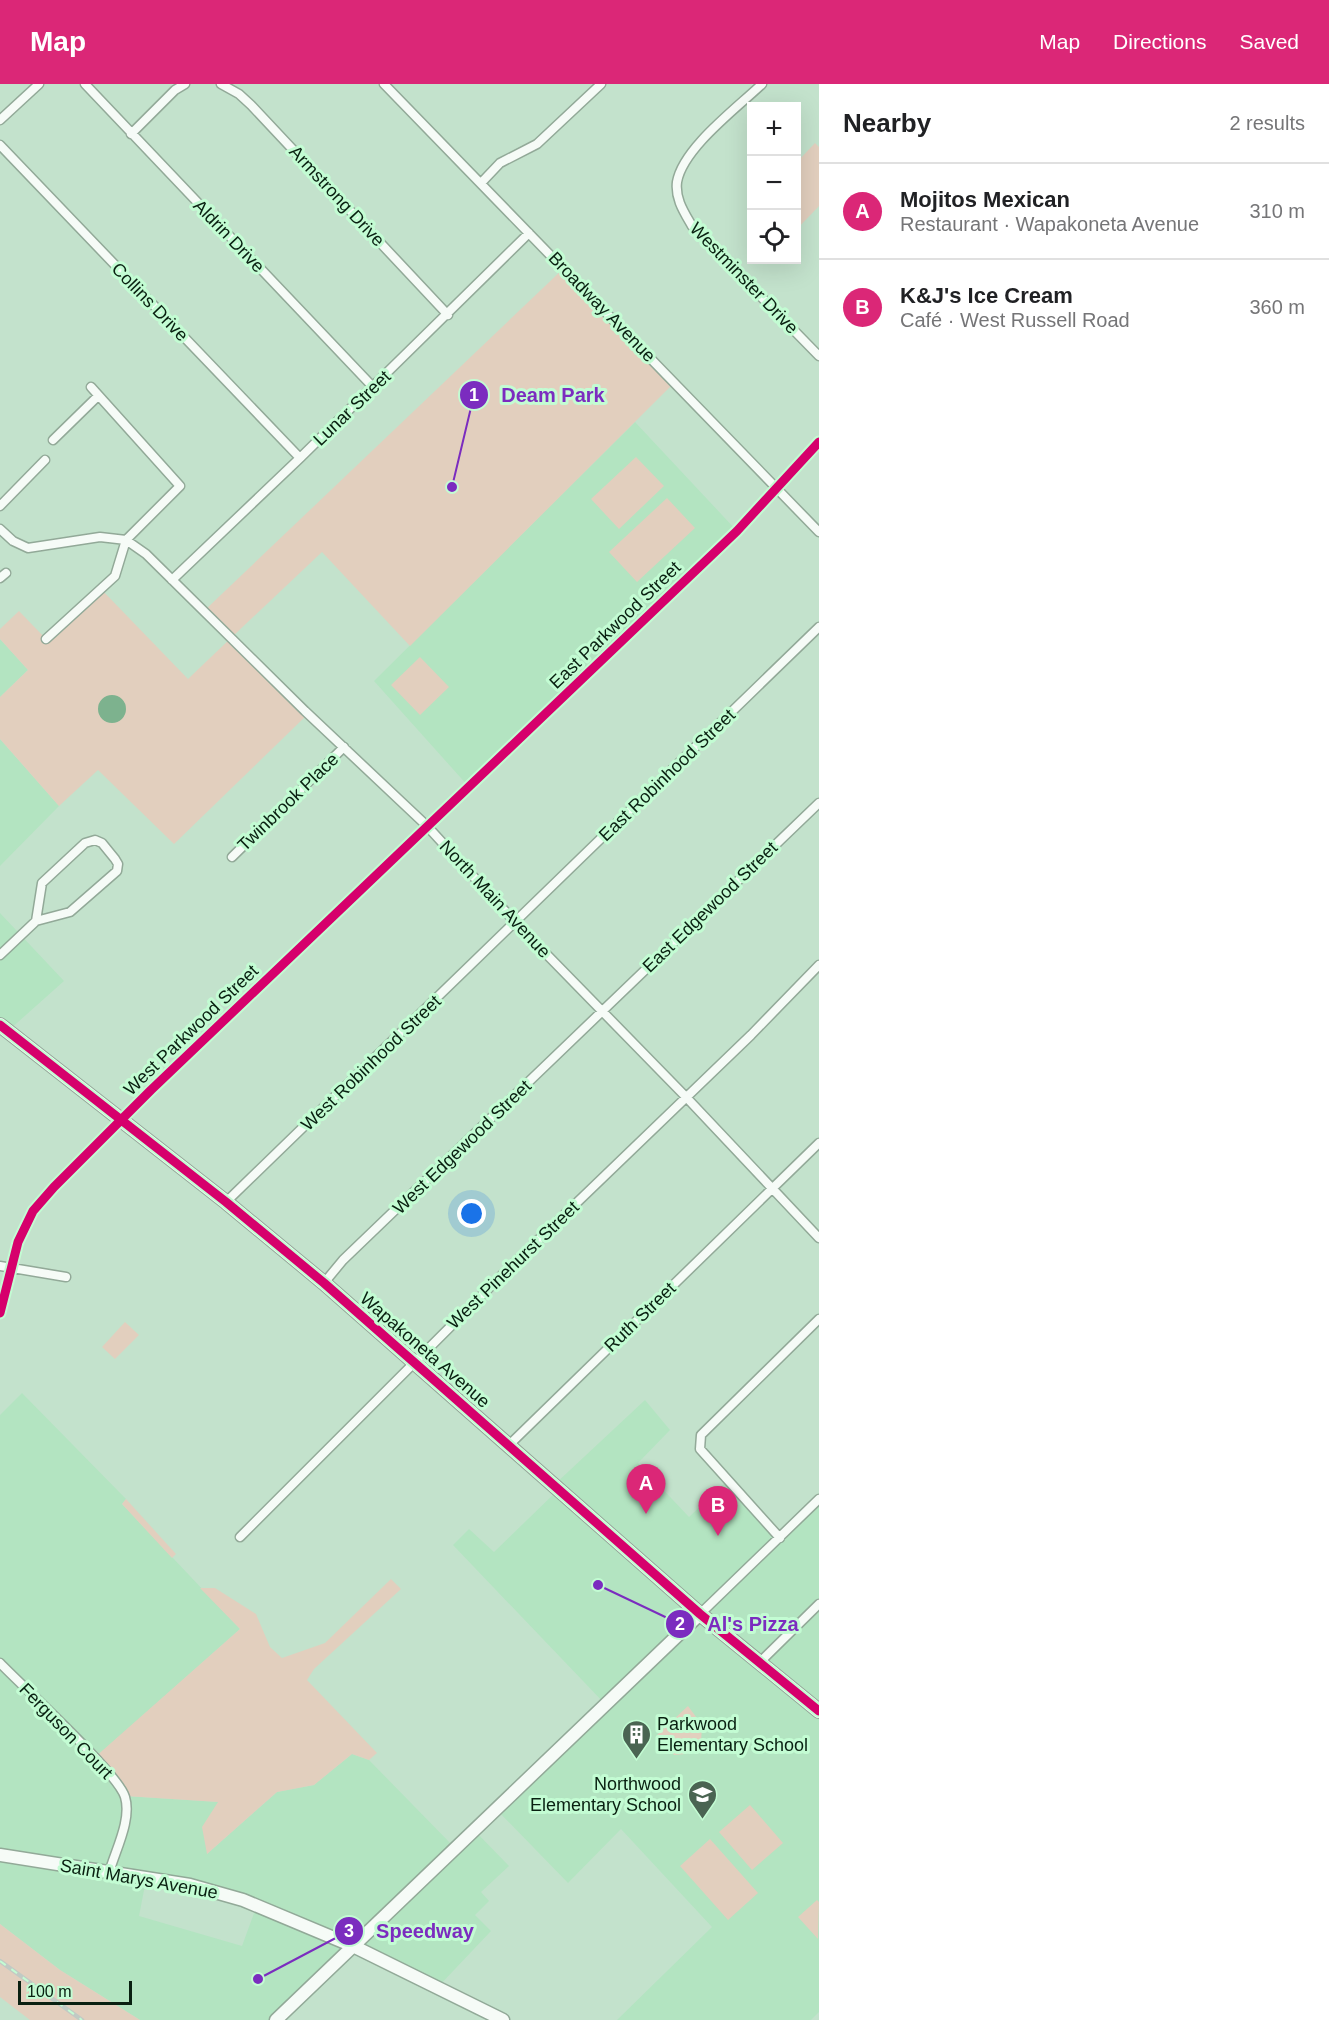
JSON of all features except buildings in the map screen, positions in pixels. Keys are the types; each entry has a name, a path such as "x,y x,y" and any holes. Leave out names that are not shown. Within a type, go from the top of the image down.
{"main road":[{"name":"Wapakoneta Avenue","path":"0,1025 226,1202 324,1283 700,1614 819,1711"},
{"path":"276,2020 700,1614"},
{"name":"Saint Marys Avenue","path":"0,1855 190,1885 243,1900 353,1946 503,2020"}],"street":[{"path":"0,120 39,84"},
{"name":"Aldrin Drive","path":"86,84 373,387"},
{"path":"131,134 175,90 185,84"},
{"name":"Armstrong Drive","path":"221,84 239,94 251,105 448,315"},
{"name":"Broadway Avenue","path":"384,84 819,532"},
{"path":"481,183 500,163 537,144 601,84"},
{"name":"Westminster Drive","path":"762,84 687,158 677,183 678,200 692,226 819,356"},
{"name":"Collins Drive","path":"0,145 300,458"},
{"name":"Lunar Street","path":"172,580 448,315 529,233"},
{"path":"46,639 115,576 126,540 180,486 91,387"},
{"path":"53,440 98,396"},
{"name":"East Parkwood Street","path":"427,826 778,489 819,442"},
{"path":"0,506 45,460"},
{"path":"0,529 13,541 28,548 100,537 126,540"},
{"name":"North Main Avenue","path":"126,540 146,554 308,708 344,747 427,826 516,924 686,1097 819,1238"},
{"name":"East Robinhood Street","path":"516,924 819,627"},
{"name":"Twinbrook Place","path":"232,857 344,747"},
{"name":"East Edgewood Street","path":"602,1012 819,802"},
{"name":"West Parkwood Street","path":"0,1313 18,1242 33,1211 121,1119 427,826"},
{"path":"0,955 36,921 70,912 117,871 116,859 102,843 95,840 85,843 42,883 36,921"},
{"name":"West Robinhood Street","path":"226,1202 516,924"},
{"name":"West Pinehurst Street","path":"240,1537 414,1362 819,965"},
{"name":"West Edgewood Street","path":"324,1283 351,1252 602,1012"},
{"name":"Ruth Street","path":"508,1445 819,1143"},
{"path":"0,1266 66,1277"},
{"path":"780,1538 700,1449 701,1435 819,1319"},
{"path":"700,1614 819,1499"},
{"path":"760,1662 819,1604"},
{"name":"Ferguson Court","path":"0,1663 111,1774 125,1796 126,1812 109,1873"}],"shaded area":[{"path":"815,143 819,147 819,206 801,225 801,210 801,158"},
{"path":"564,268 675,382 410,646 322,552 232,637 205,610"},
{"path":"635,422 737,531 469,787 374,681"},
{"path":"636,457 664,486 619,529 591,499"},
{"path":"667,498 695,528 637,582 609,552"},
{"path":"101,589 188,679 232,637 308,714 174,844 98,770 59,806 0,739 0,697 28,670 0,639 0,629 19,611 46,639"},
{"path":"0,639 28,670 0,697"},
{"path":"420,657 449,687 420,715 391,685"},
{"path":"112,695 122,699 126,709 122,719 112,723 102,719 98,709 102,699"},
{"path":"0,739 59,806 0,866"},
{"path":"0,913 64,981 8,1031 0,1025"},
{"path":"125,1322 139,1335 115,1359 102,1347"},
{"path":"22,1393 126,1499 122,1504 240,1629 95,1758 125,1796 219,1802 207,1854 277,1792 314,1785 352,1754 369,1760 455,1848 474,1830 509,1866 481,1892 489,1901 475,1915 491,1931 437,1988 353,1946 276,2020 140,2020 60,1970 0,1924 0,1415","holes":["146,1880 257,1905 242,1946 139,1916"]},
{"path":"645,1400 670,1430 638,1463 689,1517 728,1480 780,1537 819,1499 819,2012 811,2020 617,2020 712,1927 621,1829 568,1883 496,1809 605,1704 453,1545 469,1529 494,1552 559,1489 554,1485"},
{"path":"126,1499 176,1554 172,1558 122,1504"},
{"path":"391,1579 401,1589 314,1669 307,1680 377,1753 369,1760 352,1754 314,1785 277,1792 207,1854 202,1827 218,1802 125,1796 94,1758 240,1629 200,1588 215,1588 256,1614 270,1647 282,1658 325,1643"},
{"path":"688,1706 702,1725 701,1743 685,1754 674,1755 657,1735"},
{"path":"750,1805 783,1843 752,1870 719,1832"},
{"path":"710,1839 758,1893 728,1920 680,1866"},
{"path":"817,1900 819,1902 818,1939 798,1917"},
{"path":"0,1924 60,1970 140,2020 30,2020 0,1997"}],"railway":[{"path":"0,1961 82,2020"}],"cycle path":[{"path":"0,1313 18,1242 33,1211 54,1187 151,1090 737,531 819,442"},
{"path":"0,1025 226,1202 324,1283 700,1614 819,1711"}],"place":[{"name":"Deam Park","path":"452,487"},
{"name":"Mojitos Mexican","path":"646,1514"},
{"name":"K&J's Ice Cream","path":"718,1536"},
{"name":"Al's Pizza","path":"598,1585"},
{"name":"Parkwood Elementary School","path":"636,1760"},
{"name":"Northwood Elementary School","path":"702,1820"},
{"name":"Speedway","path":"258,1979"}]}
